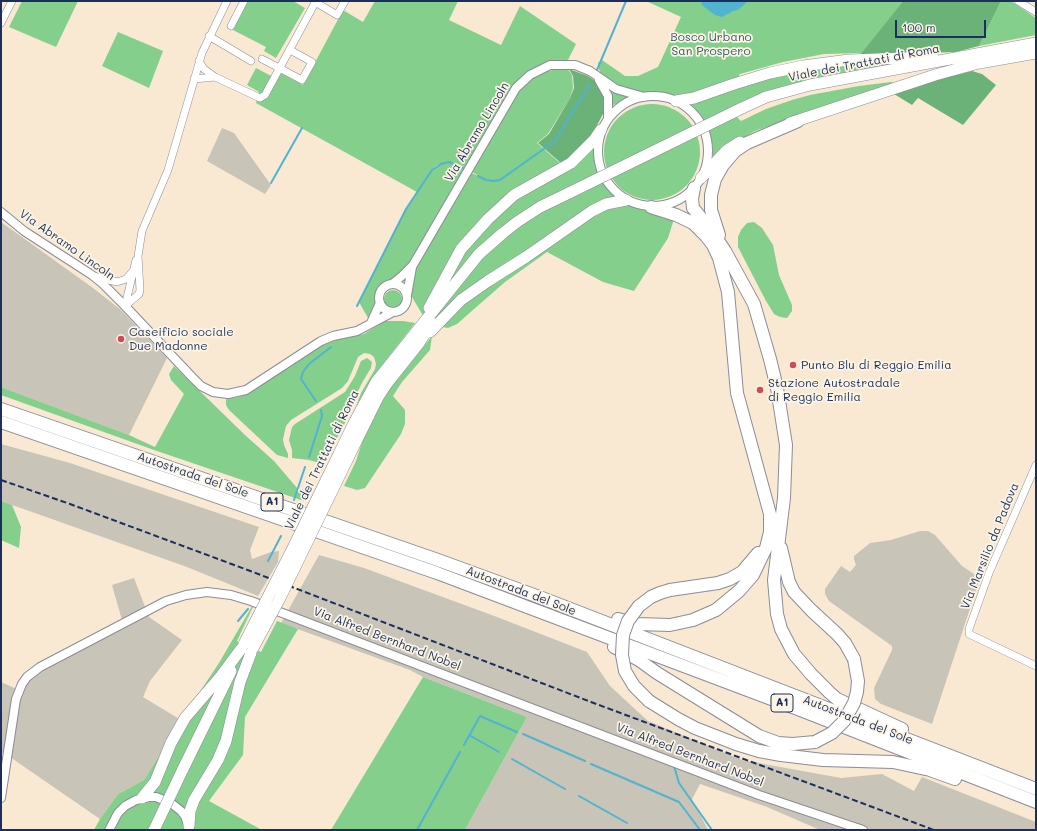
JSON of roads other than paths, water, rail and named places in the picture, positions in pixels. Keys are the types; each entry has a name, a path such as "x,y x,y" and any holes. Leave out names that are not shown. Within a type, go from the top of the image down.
{"highway":[{"name":"Viale dei Trattati di Roma","path":"343,456 354,423 376,382 470,265 491,243 510,227 531,213 742,112 805,93 953,66 1036,43"},
{"name":"Viale dei Trattati di Roma","path":"974,59 1036,53"},
{"path":"676,101 694,98 752,78 803,66 849,60 929,58 974,59"},
{"path":"701,178 726,151 741,141 916,81 974,59"},
{"path":"725,251 711,210 713,188 718,172 728,158 747,143 798,121"},
{"path":"407,342 426,313 459,254 477,230 494,212 514,195 571,163 594,140 601,130"},
{"path":"694,188 692,199 694,208 725,251 754,304 777,388 786,445 784,498 774,580 777,614 782,629 794,654 822,686 837,699 986,770"},
{"name":"Viale dei Trattati di Roma","path":"154,830 185,772 247,648 293,548 343,456 378,397 476,267 521,227 572,194"},
{"path":"419,343 461,300 488,281 531,254 592,211 606,204 626,200"},
{"path":"542,598 590,609 626,622 637,624 670,625 685,622 705,616 734,597 753,574 770,539 770,514 737,393 728,292 719,258 710,241 693,223 651,206"},
{"name":"Autostrada del Sole","path":"1,409 438,560 542,598 1036,789"},
{"name":"Autostrada del Sole","path":"1,422 345,540 528,606 1036,804"},
{"path":"770,514 764,542 750,564 742,572 730,579 718,583 670,590 660,593 651,597 634,612 626,626 622,641 622,655 625,670 634,686 649,701 695,728 758,751 823,760 893,762 930,770 984,790 1036,804"},
{"path":"528,606 639,660 671,682 759,736 778,743 794,744 815,742 832,733 844,721 854,703 858,681 854,659 845,643 806,606 794,592 785,570 780,540"},
{"path":"142,798 156,782 170,743 185,718 247,648"},
{"path":"189,828 190,811 194,800 218,760 226,741 247,648"},
{"name":"Viale dei Trattati di Roma","path":"161,830 185,772"}],"street":[{"path":"1,23 12,1"},
{"path":"128,309 142,231 168,170 199,61 209,36 227,1"},
{"path":"231,26 244,1"},
{"path":"199,61 204,69 215,76 260,98 265,95 315,2 337,15 345,1"},
{"path":"1018,1 1036,12"},
{"path":"209,36 251,61"},
{"path":"262,59 302,80 312,62 290,50"},
{"name":"Via Abramo Lincoln","path":"372,323 380,303 379,298 382,291 402,276 413,265 499,116 516,88 523,81 537,70 550,65 558,64 575,66 590,71 616,89 644,97"},
{"path":"194,79 215,76"},
{"path":"596,76 608,96 608,118"},
{"path":"657,96 676,101 686,107 694,115 701,124 705,134 708,145 708,156 706,167 701,178 694,188 685,196 663,206 638,205 626,200 617,194 609,185 600,170 597,153 601,130 608,118 624,104 644,97 657,96"},
{"name":"Via Abramo Lincoln","path":"1,212 24,231 104,284 158,343 201,386 213,392 228,394 246,390 321,341 333,336 357,331 403,308 407,302 413,265"},
{"path":"128,309 140,290 138,256"},
{"path":"92,275 122,282 128,278 134,269"},
{"path":"392,284 402,287 407,295"},
{"path":"380,303 385,310 393,312"},
{"name":"Via Marsilio da Padova","path":"1036,465 989,572 969,629 969,634 1036,666"},
{"name":"Via Alfred Bernhard Nobel","path":"1,798 16,699 22,684 27,677 40,667 166,601 186,595 208,592 231,595 251,601 759,795 863,830"},
{"path":"108,830 118,813 125,806 142,798 156,797 171,803 181,811 185,816 189,828"}],"water":[{"path":"701,1 748,1 738,10 722,17 715,15 707,9 702,5"}],"waterway":[{"path":"597,70 626,1"},
{"path":"478,176 486,180 500,180 555,141 590,84"},
{"path":"271,183 302,128"},
{"path":"357,306 406,209 432,170 441,164 449,162 463,168"},
{"path":"316,401 301,379 303,372 309,364 331,347"},
{"path":"309,457 322,416 321,410"},
{"path":"294,500 305,467"},
{"path":"268,561 281,536"},
{"path":"238,621 248,609"},
{"path":"464,745 480,716 517,732"},
{"path":"523,734 585,761"},
{"path":"469,735 499,752"},
{"path":"417,830 460,752"},
{"path":"512,759 565,789"},
{"path":"591,764 679,802 700,830"},
{"path":"674,766 679,783 712,830"},
{"path":"579,796 627,823"}],"railway":[{"path":"1,480 253,572 591,702 934,830"}],"place":[{"name":"Caseificio sociale Due Madonne","path":"121,339"},
{"name":"Punto Blu di Reggio Emilia","path":"793,365"},
{"name":"Stazione Autostradale di Reggio Emilia","path":"760,390"}],"park label":[{"name":"Bosco Urbano San Prospero","path":"711,44"}]}
